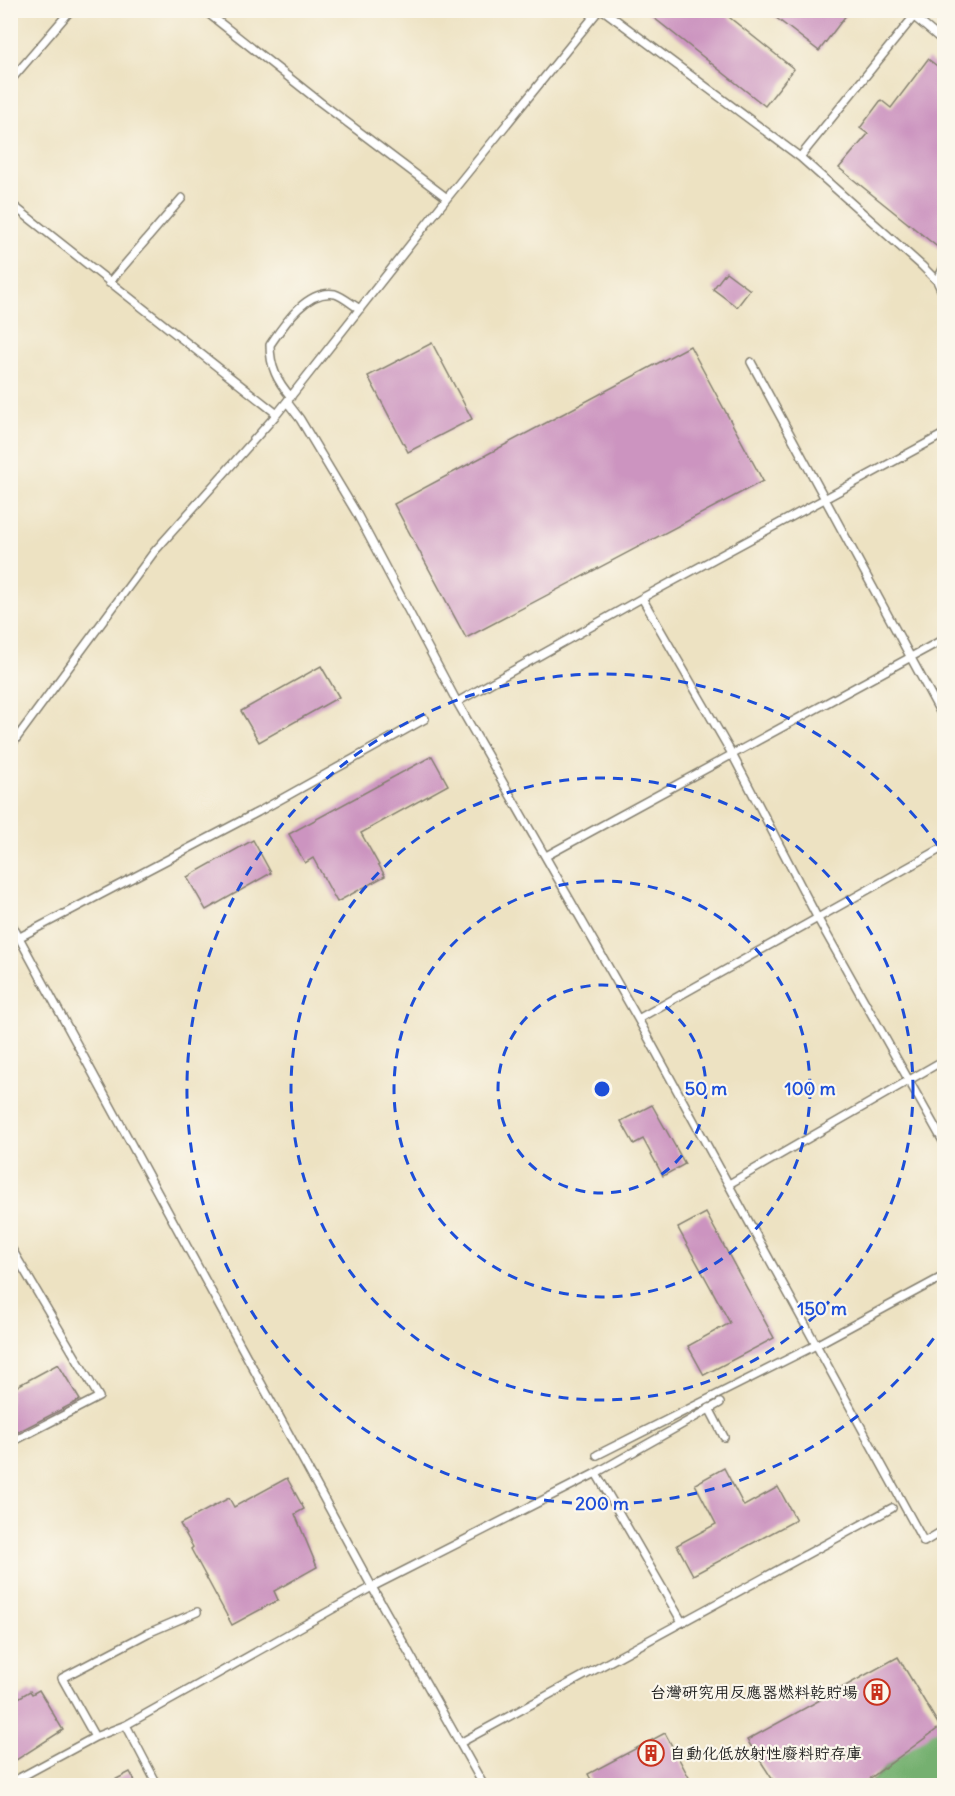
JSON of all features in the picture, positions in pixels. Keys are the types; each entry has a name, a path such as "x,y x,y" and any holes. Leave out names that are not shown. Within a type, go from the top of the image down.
{"lane":[{"path":"10,81 70,10"},
{"path":"204,10 447,198"},
{"path":"10,747 154,552 289,400 447,198 601,10 800,157 922,266 937,281 945,296"},
{"path":"906,10 945,42"},
{"path":"800,157 919,10"},
{"path":"109,283 182,198"},
{"path":"10,203 277,414"},
{"path":"937,281 945,267"},
{"path":"360,309 335,294 317,297 297,309 270,345 271,364 278,382 357,514 457,702 638,1019 924,1542 945,1530"},
{"path":"751,362 945,719"},
{"path":"457,702 642,598 945,434"},
{"path":"642,598 732,754 817,917 945,1143"},
{"path":"546,856 945,639"},
{"path":"18,938 258,812 426,719"},
{"path":"638,1019 945,847"},
{"path":"10,921 372,1587 484,1785"},
{"path":"729,1184 945,1060"},
{"path":"10,1246 99,1396 10,1443"},
{"path":"597,1455 816,1345 945,1276"},
{"path":"10,1783 95,1737 126,1725 372,1587 596,1473 720,1403"},
{"path":"709,1408 724,1437"},
{"path":"596,1473 682,1622"},
{"path":"460,1743 892,1508"},
{"path":"95,1737 62,1678 197,1612"},
{"path":"126,1725 158,1785"}],"green space":[{"path":"944,1715 944,1785 867,1785"}],"building":[{"path":"644,10 720,10 794,69 765,106"},
{"path":"766,10 850,10 819,51"},
{"path":"928,59 945,72 945,243 940,249 839,168 868,134 860,128 881,100 891,108"},
{"path":"726,272 750,290 737,307 713,289"},
{"path":"432,343 472,419 408,452 368,376"},
{"path":"690,346 763,481 466,638 394,504"},
{"path":"321,666 339,697 259,742 241,711"},
{"path":"432,756 448,785 361,833 385,876 337,902 313,858 305,863 289,834"},
{"path":"253,840 271,873 206,910 187,877"},
{"path":"652,1105 685,1164 663,1176 643,1139 634,1144 621,1121"},
{"path":"706,1213 774,1338 704,1375 688,1346 730,1323 678,1228"},
{"path":"58,1364 80,1400 10,1436 10,1390"},
{"path":"724,1468 744,1506 778,1487 796,1520 693,1575 677,1545 716,1524 695,1484"},
{"path":"287,1478 304,1509 295,1514 317,1567 274,1591 278,1600 232,1625 180,1524 229,1498 234,1507"},
{"name":"台灣研究用反應器燃料乾貯場","path":"898,1657 940,1727 861,1785 776,1785 747,1740"},
{"path":"39,1690 63,1730 10,1764 10,1703 30,1691 32,1694"},
{"name":"自動化低放射性廢料貯存庫","path":"665,1733 693,1785 594,1785 588,1774"},
{"path":"130,1772 137,1785 105,1785"}],"place":[{"name":"台灣研究用反應器燃料乾貯場","path":"877,1692"},
{"name":"自動化低放射性廢料貯存庫","path":"651,1753"}]}
